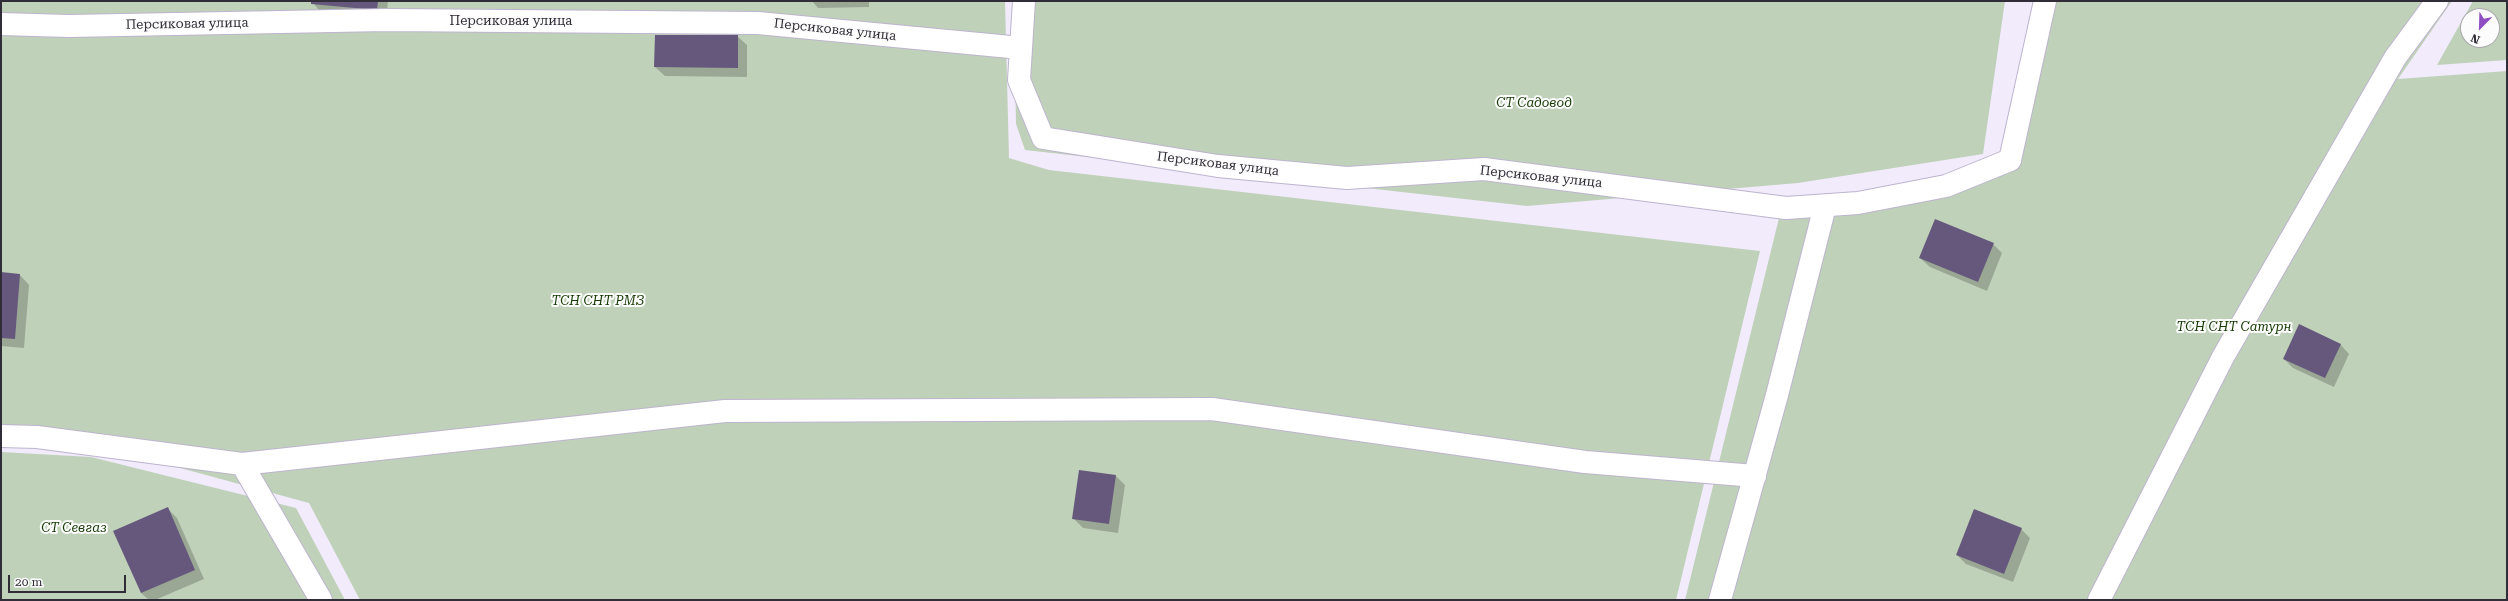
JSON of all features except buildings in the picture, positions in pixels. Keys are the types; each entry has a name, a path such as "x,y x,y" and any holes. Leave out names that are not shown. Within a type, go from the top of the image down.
{"street":[{"path":"1021,48 1024,1"},
{"name":"Персиковая улица","path":"1,24 69,26 386,20 758,23 1021,48 1019,80 1043,138 1218,166 1346,178 1484,169 1786,208 1858,203 1946,186 2010,160 2045,1"},
{"path":"2099,600 2223,357 2395,58 2436,1"},
{"path":"1720,600 1755,476 1824,206"},
{"path":"1,436 37,437 242,464 725,411 1212,409 1585,462 1755,476"},
{"path":"242,464 321,600"}],"green space":[{"name":"ТСН СНТ РМЗ","path":"1,1 1005,1 1009,158 1049,170 1760,251 1676,600 360,600 309,503 92,444 1,432"},
{"name":"СТ Садовод","path":"1014,1 2005,1 1983,154 1798,183 1527,206 1025,150 1016,124"},
{"name":"ТСН СНТ Сатурн","path":"2048,1 2452,1 2398,79 2507,71 2507,600 1685,600 1779,218 2012,166"},
{"path":"2473,1 2507,1 2507,60 2437,65 2460,24 2460,48 2500,48 2500,8 2469,8"},
{"name":"СТ Севгаз","path":"1,452 91,457 296,508 345,600 1,600"}]}
